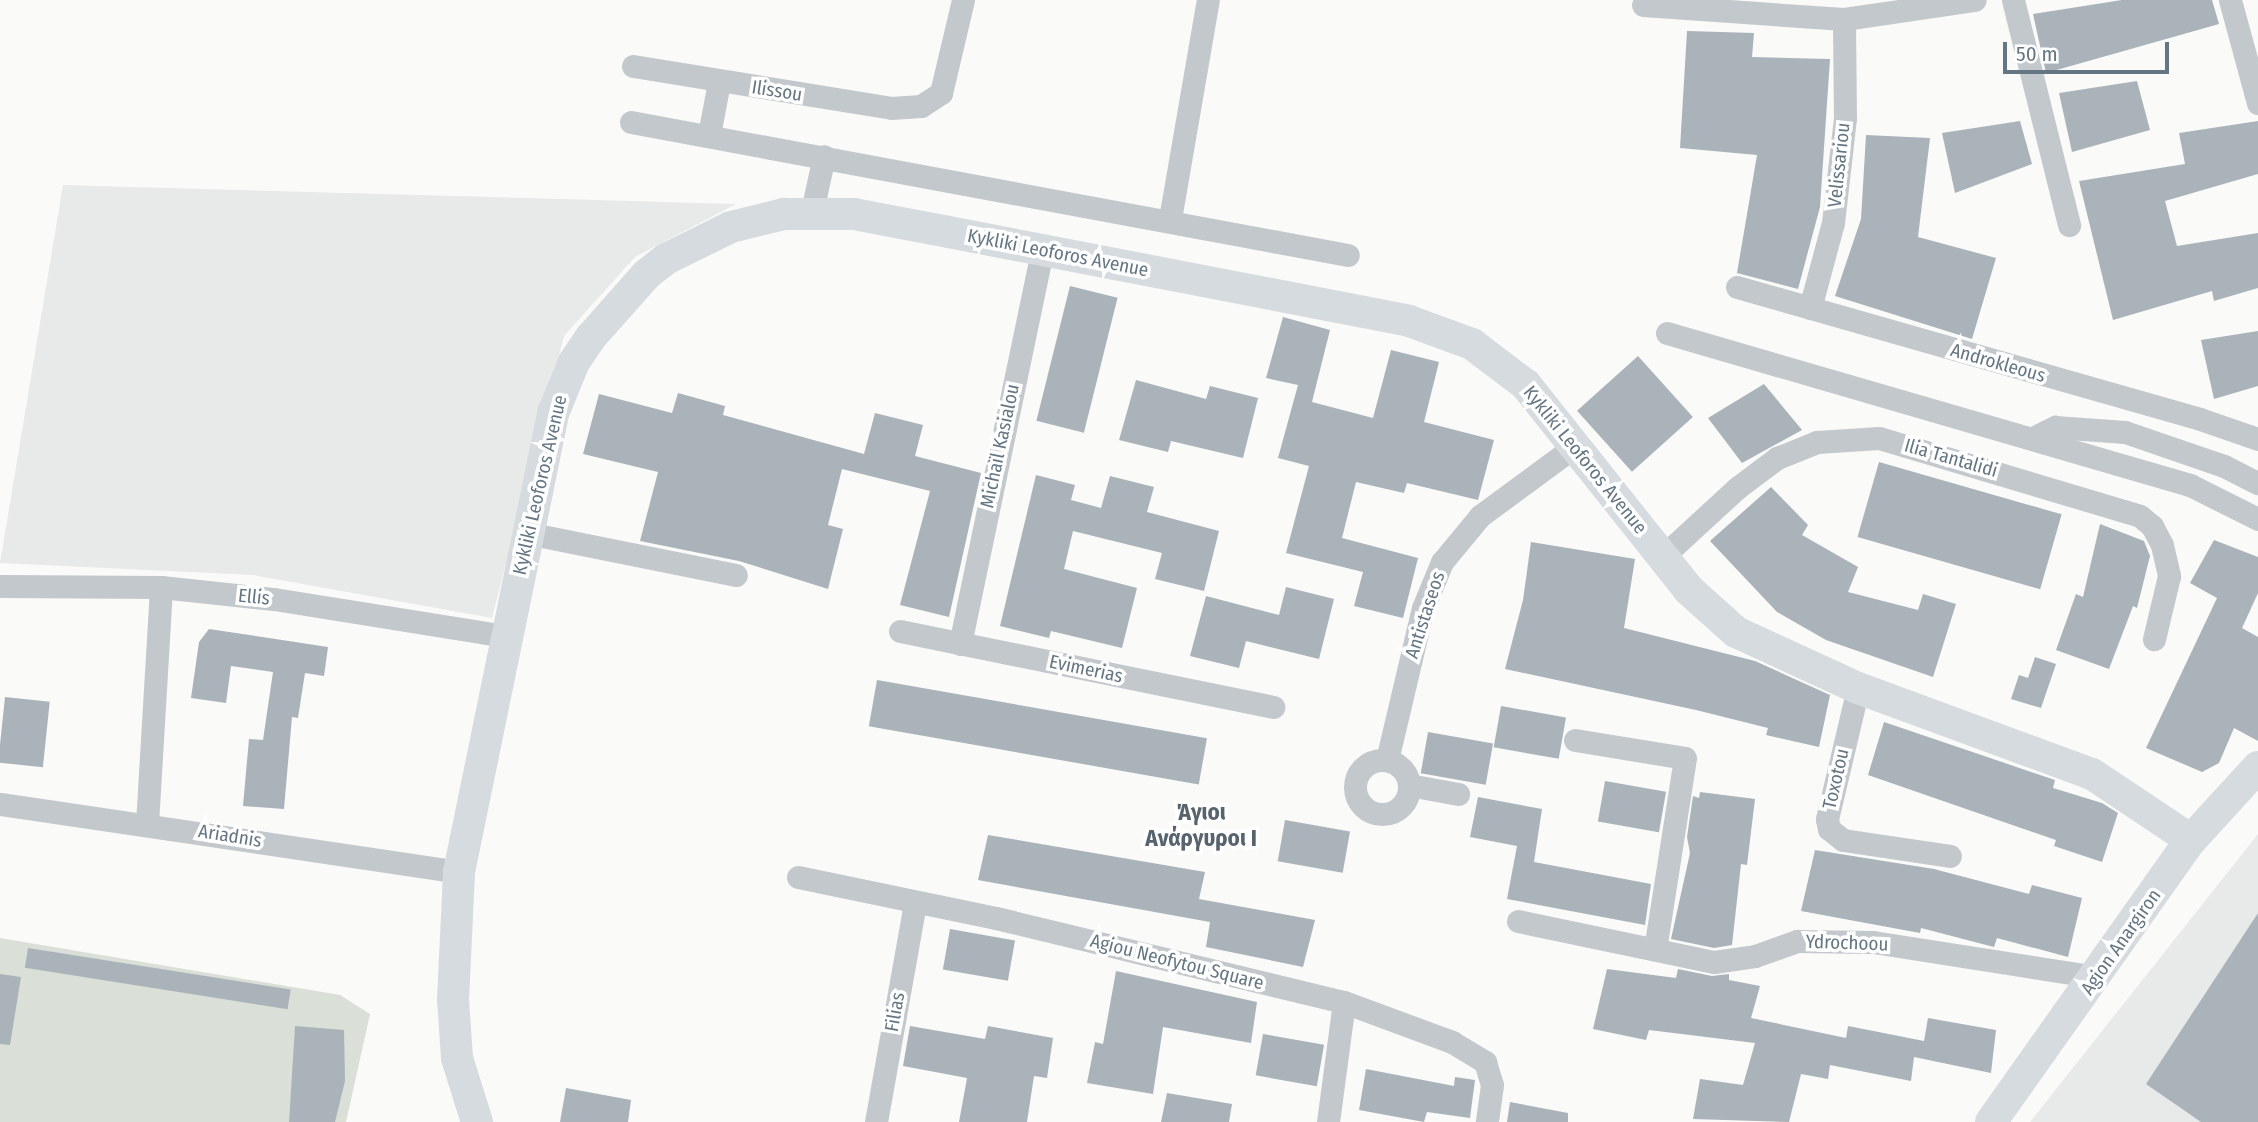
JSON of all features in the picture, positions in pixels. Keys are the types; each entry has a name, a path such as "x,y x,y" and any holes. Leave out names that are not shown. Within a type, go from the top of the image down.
{"street":[{"name":"Ilissou","path":"633,66 891,108 921,106 941,93 963,0"},
{"path":"1170,219 1208,0"},
{"path":"1643,5 1844,19 1975,0"},
{"path":"2013,0 2069,225"},
{"path":"2230,0 2258,103"},
{"name":"Velissariou","path":"1810,309 1833,223 1844,118 1844,19"},
{"path":"709,135 719,82"},
{"path":"631,122 1170,219 1348,255"},
{"path":"812,211 824,156"},
{"name":"Kykliki Leoforos Avenue","path":"477,1122 457,1058 453,1000 459,872 547,440 564,386 591,337 625,295 666,259 731,226 812,211 854,214 1431,327 1472,344 1508,369 1575,446 1689,590 1736,632 1858,688 2092,774 2191,840"},
{"name":"Michaïl Kasialou","path":"960,644 1042,250"},
{"name":"Androkleous","path":"1737,287 2258,439"},
{"path":"1667,333 2190,485 2258,519"},
{"path":"2086,426 2102,393"},
{"path":"2033,438 2055,427 2086,426 2125,432 2224,466 2258,482"},
{"name":"Ilia Tantalidi","path":"1662,557 1737,488 1777,458 1817,442 1879,438 2140,516 2152,526 2162,545 2169,576 2154,639"},
{"name":"Antistaseos","path":"1387,760 1423,608 1443,562 1480,516 1575,446"},
{"path":"527,533 736,575"},
{"name":"Ellis","path":"0,586 161,587 274,599 506,636"},
{"path":"147,824 161,587"},
{"name":"Evimerias","path":"900,631 1273,707"},
{"name":"Toxotou","path":"1858,688 1827,819 1829,829 1843,840 1950,856"},
{"path":"1575,740 1685,758 1655,950"},
{"path":"1387,760 1402,769 1409,785 1396,810 1378,814 1361,805 1356,777 1368,763 1387,760"},
{"name":"Agion Anargiron","path":"1991,1122 2097,977 2191,840 2258,767"},
{"path":"1409,785 1458,794"},
{"name":"Ariadnis","path":"0,804 459,872"},
{"name":"Agiou Neofytou Square","path":"798,877 1344,1002 1452,1042 1485,1062 1492,1084 1487,1122"},
{"name":"Filias","path":"876,1122 915,902"},
{"name":"Ydrochoou","path":"1518,921 1714,962 1755,956 1797,941 1873,942 2097,977"},
{"path":"1328,1122 1344,1002"}],"shaded area":[{"path":"63,185 736,204 635,257 564,336 492,618 253,575 0,563"},
{"path":"2258,834 2258,1122 2030,1122"},
{"path":"0,938 340,995 370,1014 346,1122 0,1122"}],"building":[{"path":"2122,0 2212,0 2219,24 2046,73 2033,14"},
{"path":"1687,31 1754,33 1752,57 1830,59 1820,207 1798,289 1737,273 1757,155 1680,148"},
{"path":"2137,81 2150,130 2072,152 2059,93"},
{"path":"2020,121 2032,164 1955,193 1942,133"},
{"path":"2258,121 2258,174 2165,201 2177,246 2258,233 2258,288 2214,301 2212,291 2113,320 2079,181 2185,164 2179,133"},
{"path":"1866,135 1930,138 1918,237 1996,258 1972,339 1835,296 1861,219"},
{"path":"1070,286 1118,298 1084,433 1036,421"},
{"path":"1283,317 1330,330 1312,402 1373,418 1391,350 1439,362 1424,422 1494,440 1478,500 1407,483 1404,493 1356,482 1342,538 1418,558 1403,618 1354,606 1363,572 1286,553 1309,466 1278,458 1298,385 1266,378"},
{"path":"2258,331 2258,386 2214,399 2201,340"},
{"path":"1638,356 1693,417 1632,472 1577,411"},
{"path":"1136,380 1206,399 1210,386 1258,398 1243,458 1171,441 1168,452 1119,440"},
{"path":"1764,384 1802,430 1742,463 1708,418"},
{"path":"678,393 725,406 723,415 864,454 875,413 923,425 915,456 981,473 949,617 900,605 930,491 842,469 828,525 843,529 828,589 739,561 640,541 658,472 583,454 599,394 672,413"},
{"path":"1879,462 2062,514 2040,589 1858,537"},
{"path":"1036,475 1075,485 1071,500 1101,508 1110,476 1154,487 1147,512 1219,531 1204,591 1155,579 1162,553 1073,531 1064,569 1137,588 1122,648 1051,631 1049,638 1000,626"},
{"path":"1771,487 1808,525 1802,535 1858,567 1848,592 1918,610 1923,594 1956,604 1933,677 1826,640 1777,612 1710,541"},
{"path":"2100,524 2144,541 2150,556 2137,608 2133,606 2109,669 2056,650 2076,594 2083,597"},
{"path":"2214,540 2258,557 2258,593 2242,628 2258,637 2258,741 2234,728 2219,763 2202,772 2146,748 2217,598 2190,583"},
{"path":"1531,542 1635,559 1624,628 1755,661 1830,695 1819,747 1766,735 1768,728 1696,710 1505,669 1523,600"},
{"path":"1286,587 1334,599 1319,659 1246,641 1239,668 1190,656 1206,596 1279,615"},
{"path":"209,629 328,647 324,676 305,673 298,718 292,717 284,809 243,806 249,739 263,740 273,672 231,666 226,703 191,698 199,642"},
{"path":"2035,657 2056,664 2041,708 2011,699 2019,675 2028,678"},
{"path":"877,680 1207,738 1199,784 869,726"},
{"path":"5,697 50,702 43,767 0,763"},
{"path":"1501,706 1566,717 1559,759 1494,747"},
{"path":"1884,722 2055,780 2053,788 2102,803 2118,813 2102,862 2054,846 2056,840 1868,775"},
{"path":"1428,732 1493,743 1486,785 1421,773"},
{"path":"1605,781 1666,792 1659,832 1598,821"},
{"path":"1700,792 1755,799 1747,865 1741,864 1732,945 1714,948 1671,939 1690,853 1687,837 1693,796 1699,798"},
{"path":"1478,797 1542,809 1534,862 1651,884 1645,925 1507,899 1517,846 1470,837"},
{"path":"1285,820 1350,831 1343,873 1278,861"},
{"path":"988,835 1205,872 1199,899 1315,920 1303,967 1206,947 1210,922 978,880"},
{"path":"1815,850 1934,869 2029,894 2032,885 2082,898 2068,957 1997,938 1994,947 1921,928 1920,933 1801,911"},
{"path":"2258,913 2258,1122 2201,1122 2146,1084"},
{"path":"950,929 1015,940 1008,981 943,969"},
{"path":"28,948 291,990 288,1009 25,968"},
{"path":"1607,969 1676,978 1678,969 1712,976 1729,974 1729,980 1760,986 1751,1018 1846,1038 1848,1026 1924,1041 1928,1018 1996,1030 1991,1073 1914,1057 1911,1081 1830,1065 1828,1079 1801,1074 1789,1122 1693,1119 1700,1079 1743,1085 1755,1043 1649,1030 1646,1040 1593,1029"},
{"path":"1116,971 1257,1002 1251,1043 1163,1027 1153,1094 1087,1083 1095,1042 1103,1044"},
{"path":"0,974 21,977 10,1045 0,1044"},
{"path":"295,1026 344,1030 345,1081 335,1122 289,1122"},
{"path":"910,1026 985,1039 988,1026 1053,1038 1047,1078 1034,1076 1027,1122 959,1122 967,1078 903,1066"},
{"path":"1263,1034 1324,1045 1317,1086 1256,1075"},
{"path":"1366,1069 1454,1086 1455,1077 1475,1080 1470,1118 1427,1112 1424,1122 1359,1110"},
{"path":"566,1088 631,1100 628,1122 560,1122"},
{"path":"1167,1093 1232,1104 1229,1122 1161,1122"},
{"path":"1510,1102 1568,1113 1568,1122 1507,1122"}],"district":[{"name":"Άγιοι Ανάργυροι Ι","path":"1201,825"}]}
